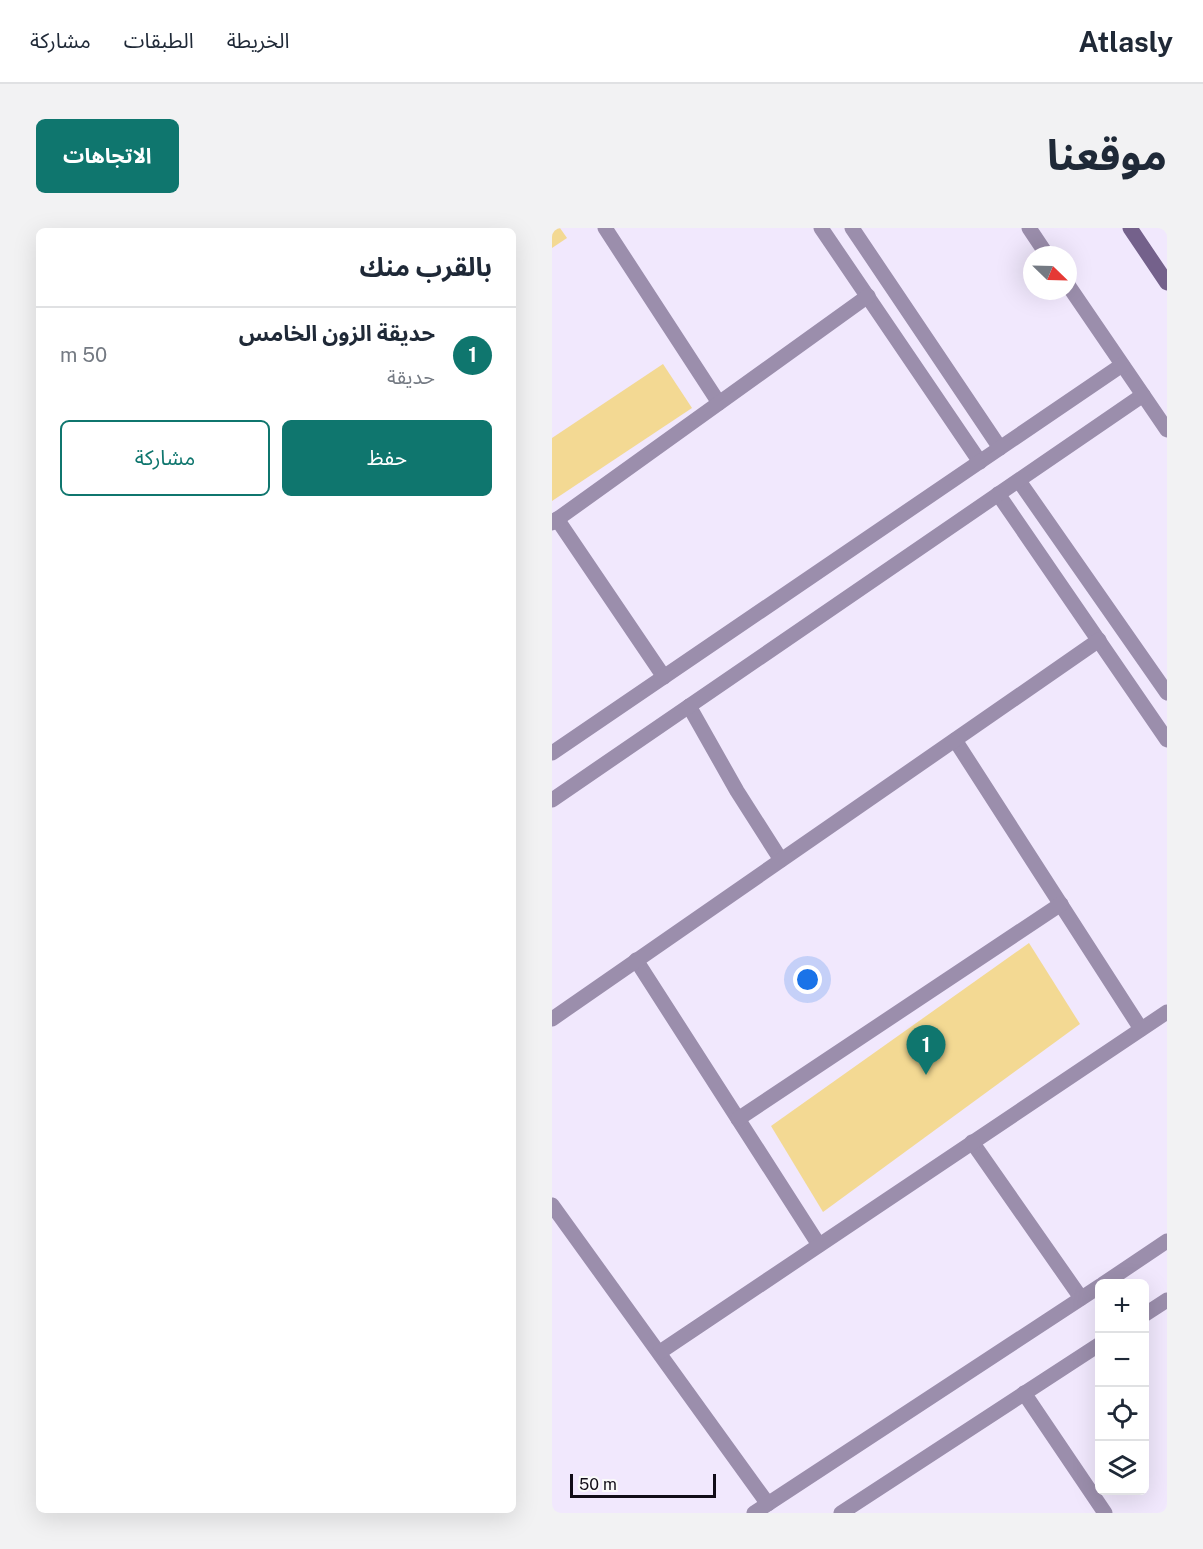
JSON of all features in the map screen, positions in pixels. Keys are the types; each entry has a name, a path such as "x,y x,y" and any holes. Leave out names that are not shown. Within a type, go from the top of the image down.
{"main road":[{"path":"1130,228 1167,283"}],"street":[{"path":"605,228 719,403"},
{"path":"821,228 980,462"},
{"path":"852,228 1000,448"},
{"path":"1029,228 1041,246"},
{"path":"664,677 555,521 868,296"},
{"path":"1077,298 1167,430"},
{"path":"552,753 1122,365"},
{"path":"552,800 1143,395"},
{"path":"1018,481 1167,693"},
{"path":"998,494 1167,740"},
{"path":"552,1019 1099,640"},
{"path":"689,706 737,790 781,860"},
{"path":"955,740 1141,1029"},
{"path":"738,1119 1061,904"},
{"path":"636,960 819,1245"},
{"path":"660,1352 1167,1012"},
{"path":"972,1142 1081,1298"},
{"path":"552,1205 768,1504"},
{"path":"1110,1279 1167,1241"},
{"path":"754,1513 1095,1289"},
{"path":"1149,1312 1167,1300"},
{"path":"841,1513 1095,1347"},
{"path":"1024,1393 1105,1513"}],"shaded area":[{"path":"552,228 560,228 567,238 552,248"},
{"path":"663,364 692,408 552,501 552,438"},
{"path":"1029,943 1080,1024 823,1212 771,1126"}],"place":[{"name":"حديقة الزون الخامس","path":"926,1075"}]}
